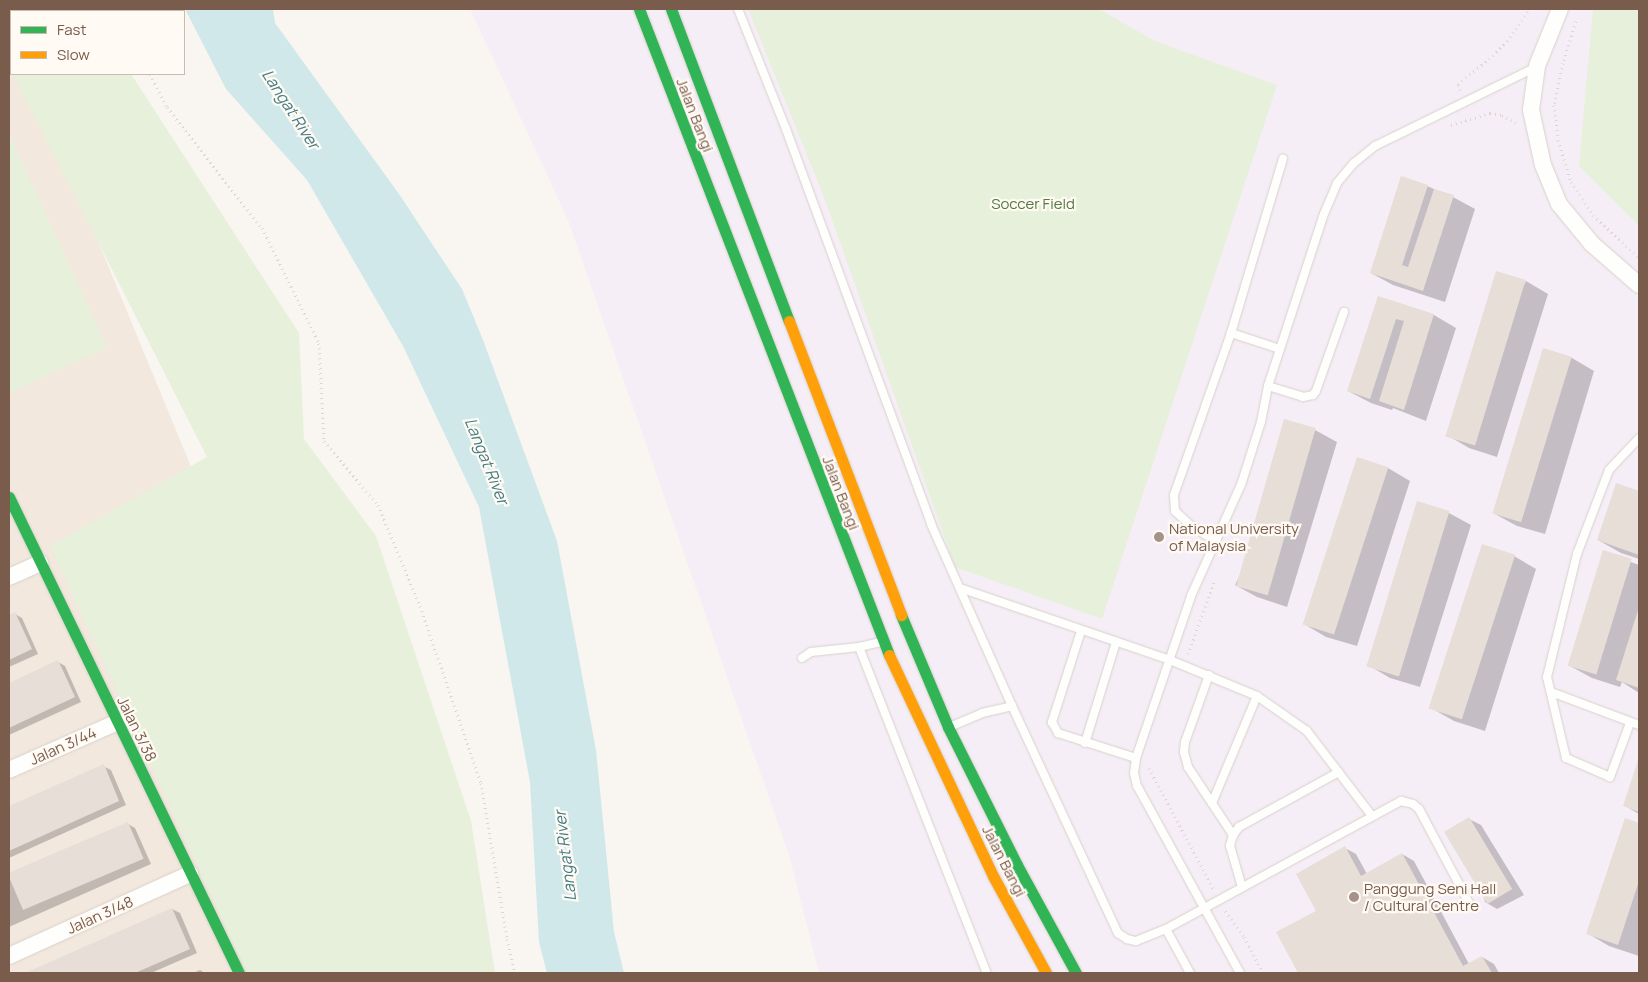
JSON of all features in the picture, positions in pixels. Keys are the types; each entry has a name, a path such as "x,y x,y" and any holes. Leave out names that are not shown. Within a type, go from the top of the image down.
{"main road":[{"name":"Jalan Bangi","path":"638,9 882,641 993,876 1046,973"},
{"name":"Jalan Bangi","path":"672,9 900,612 948,727 1017,865 1076,973"},
{"name":"Jalan 3/38","path":"9,497 239,973"}],"street":[{"path":"1560,9 1537,66 1530,110 1543,164 1559,204 1592,244 1639,285"},
{"path":"9,577 40,563"},
{"name":"Jalan 3/44","path":"9,770 118,722"},
{"name":"Jalan 3/48","path":"9,956 190,874"}],"lane":[{"path":"738,9 786,129 931,524 1012,706 1118,933 1127,939 1136,941 1166,929 1401,801 1413,804 1418,809 1470,905"},
{"path":"1240,973 1206,908 1137,786 1134,774 1136,758 1191,596 1241,484 1261,422 1268,386 1324,214 1337,183 1354,163 1375,146 1537,66"},
{"path":"1215,541 1175,512 1174,495 1183,475 1231,333 1283,159"},
{"path":"1268,386 1303,397 1313,395 1344,312"},
{"path":"1231,333 1280,349"},
{"path":"1630,723 1610,777 1566,758 1548,677 1577,554 1609,470 1639,438"},
{"path":"960,588 1170,660 1257,696 1307,731 1372,816"},
{"path":"1081,631 1052,722 1058,733 1136,758"},
{"path":"802,658 811,652 859,647 882,641"},
{"path":"1085,743 1116,642"},
{"path":"859,647 987,973"},
{"path":"1208,675 1185,742 1184,752 1188,768 1233,835"},
{"path":"1551,692 1630,723 1639,724"},
{"path":"1212,803 1257,696"},
{"path":"948,727 982,713 1012,706"},
{"path":"1242,887 1230,854 1233,835 1239,827 1339,772"},
{"path":"1166,929 1190,973"}],"path":[{"path":"1467,120 1458,84 1508,41 1529,9"},
{"path":"1577,18 1563,63 1554,104 1558,140 1571,182 1593,215 1639,258"},
{"path":"151,75 167,107 262,228 319,344 324,441 378,505 420,606 482,783 506,939 515,973"},
{"path":"1442,128 1490,113 1502,115 1521,129"},
{"path":"1183,666 1218,570"},
{"path":"1148,765 1227,915 1244,938 1263,973"}],"shaded area":[{"name":"National University of Malaysia","path":"470,9 1639,9 1639,973 819,973 789,855 568,220"},
{"path":"9,25 10,75 29,75 400,973 9,973"}],"green space":[{"path":"9,9 80,10 10,10 10,68"},
{"name":"Soccer Field","path":"748,9 1099,9 1155,41 1277,85 1102,619 955,567 824,197"},
{"path":"1593,9 1639,9 1639,226 1579,166"},
{"path":"14,75 132,75 299,333 304,439 376,536 471,821 495,973 247,973 50,546 207,457"},
{"path":"9,134 107,347 9,393"}],"water":[{"name":"Langat River","path":"185,9 273,9 275,23 399,194 462,289 483,340 557,541 596,750 614,932 624,973 547,973 539,942 530,782 479,507 403,346 307,180 226,89"}],"building":[{"path":"1401,176 1428,185 1402,265 1408,267 1434,189 1454,195 1423,291 1370,273"},
{"path":"1496,271 1526,280 1475,446 1445,436"},
{"path":"1378,296 1434,314 1404,410 1379,401 1404,321 1396,319 1370,399 1347,391"},
{"path":"1543,348 1572,357 1521,522 1492,513"},
{"path":"1284,419 1316,428 1268,595 1236,586"},
{"path":"1357,457 1388,467 1334,635 1303,624"},
{"path":"1616,483 1639,491 1639,555 1597,540"},
{"path":"1417,501 1450,511 1399,676 1366,666"},
{"path":"1482,544 1515,555 1462,719 1429,709"},
{"path":"1603,550 1632,559 1596,674 1568,666"},
{"path":"1639,607 1639,688 1616,680"},
{"path":"15,612 32,649 9,660 9,615"},
{"path":"58,660 75,697 9,728 9,683"},
{"path":"1639,757 1639,812 1623,806"},
{"path":"104,764 119,801 9,851 9,806"},
{"path":"1469,817 1512,889 1487,904 1444,832"},
{"path":"1625,818 1639,823 1639,881 1618,945 1586,934"},
{"path":"128,822 144,859 23,910 9,877 9,873"},
{"path":"1345,846 1361,876 1402,853 1463,966 1482,956 1492,973 1298,973 1276,932 1316,911 1296,874"},
{"path":"172,908 190,949 135,973 25,973"}],"traffic: fast":[{"path":"639,9 889,655"},
{"path":"671,9 789,321"},
{"path":"9,497 239,973"},
{"path":"901,615 948,727 1017,865 1076,973"}],"traffic: slow":[{"path":"789,321 901,615"},
{"path":"889,655 993,876 1046,973"}],"place":[{"name":"National University of Malaysia","path":"1159,537"},
{"name":"Panggung Seni Hall / Cultural Centre","path":"1354,897"}]}
